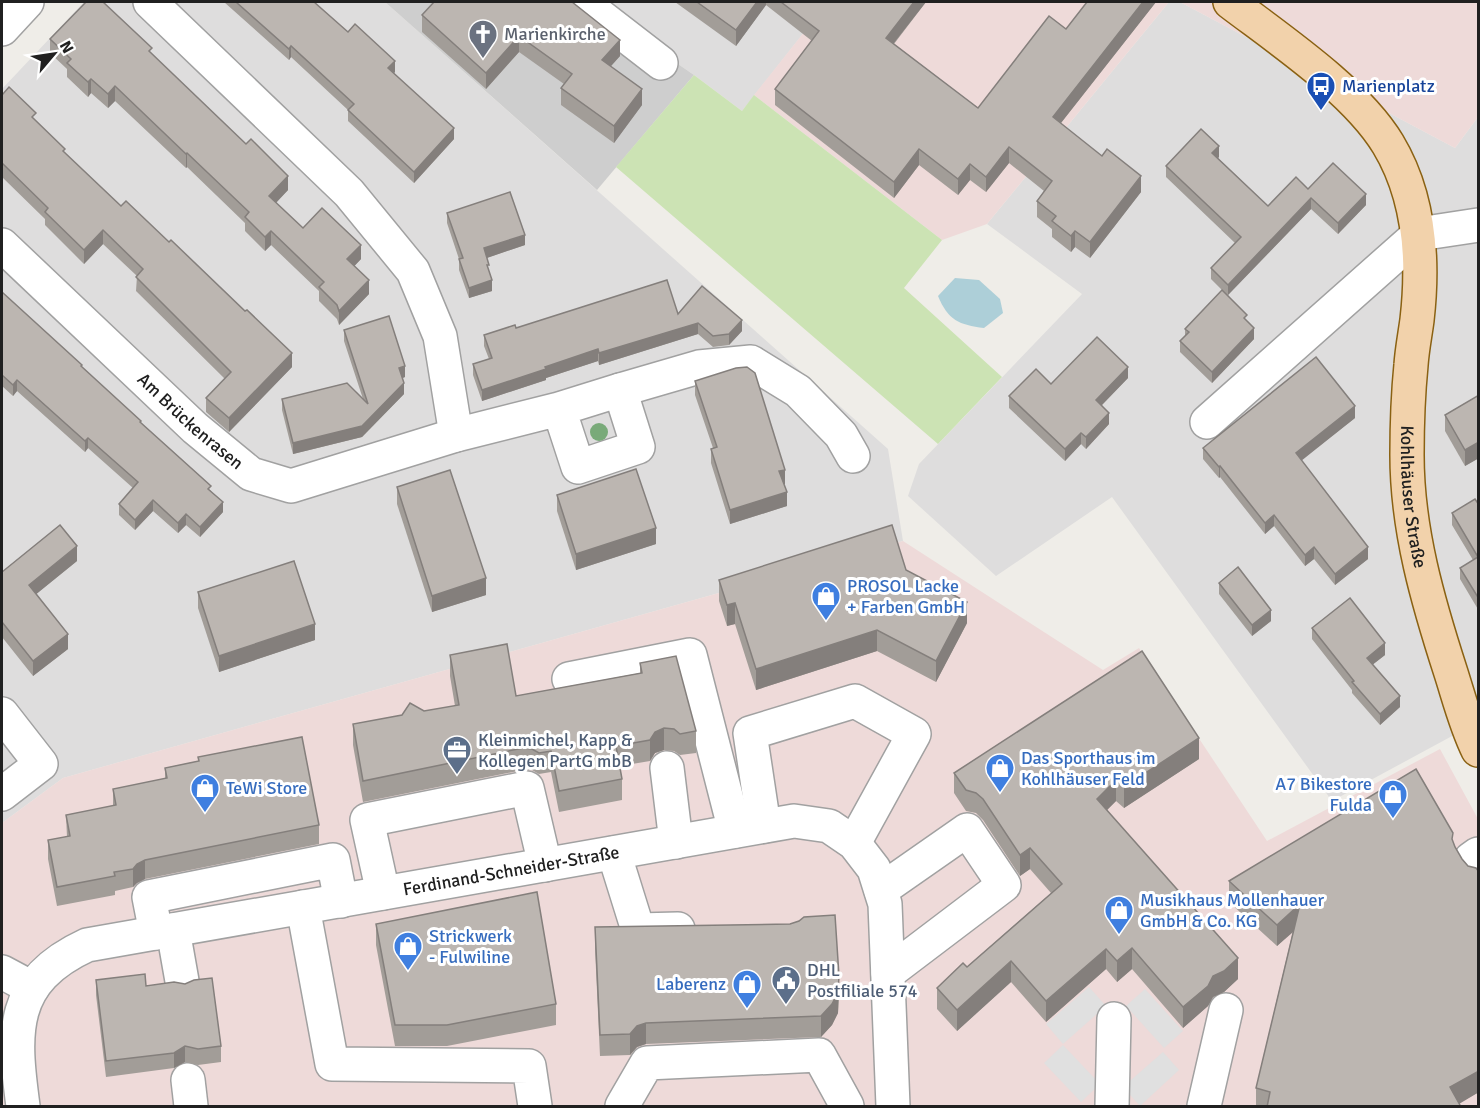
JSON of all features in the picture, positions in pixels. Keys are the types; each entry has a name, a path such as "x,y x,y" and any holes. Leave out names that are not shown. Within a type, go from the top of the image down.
{"main road":[{"name":"Kohlhäuser Straße","path":"1230,2 1316,69 1363,112 1387,142 1404,174 1414,203 1419,234 1417,318 1409,396 1407,457 1409,495 1420,567 1428,598 1459,698 1479,750"}],"street":[{"path":"2,28 27,2"},
{"path":"150,2 349,193 413,271 440,336 456,435"},
{"path":"582,2 661,63"},
{"path":"1207,422 1419,234 1479,225"},
{"name":"Am Brückenrasen","path":"2,245 195,428 251,474 291,486 456,435 559,409 699,367 751,362 798,391 841,435 853,456"},
{"path":"559,409 578,467 638,447 620,390"},
{"path":"569,679 690,655 749,829"},
{"path":"749,829 750,733 855,702 914,734 854,843"},
{"path":"2,714 41,764 2,794"},
{"path":"667,768 676,842"},
{"path":"383,893 367,820 527,788 545,865"},
{"name":"Ferdinand-Schneider-Straße","path":"23,1107 18,1072 17,1033 26,999 37,980 54,963 87,945 794,821 829,826 854,843 874,869 885,904 893,1107"},
{"path":"881,890 967,830 1004,885 888,974"},
{"path":"614,853 638,930 708,928"},
{"path":"1479,854 1471,859 1479,871"},
{"path":"182,981 165,932 149,897 333,860 341,901"},
{"path":"303,907 332,1064 529,1066 535,1107"},
{"path":"2,972 32,988"},
{"path":"1204,1107 1226,1010"},
{"path":"1112,1107 1114,1019"},
{"path":"622,1107 647,1063 819,1054 847,1107"}],"shaded area":[{"path":"84,2 385,2 888,449 903,541 63,778 2,823 2,89"},
{"path":"385,2 588,2 694,75 597,190"},
{"path":"588,2 828,2 742,111"},
{"path":"828,2 1169,2 987,224 942,240 754,95"},
{"path":"1169,2 1180,2 1455,148 1478,117 1478,722 1332,801 1112,497 996,576 908,496 919,464 1082,294 987,224"},
{"path":"1180,2 1478,2 1478,117 1455,148"},
{"path":"903,541 1103,670 1139,648 1267,841 1440,749 1478,819 1478,1106 2,1106 2,823 63,778"},
{"path":"1089,987 1106,1006 1063,1044 1046,1024"},
{"path":"1145,989 1183,1031 1164,1048 1126,1006"},
{"path":"1063,1045 1100,1084 1081,1102 1044,1063"},
{"path":"1163,1052 1179,1070 1140,1106 1123,1087"}],"green space":[{"path":"694,75 742,111 754,95 942,240 904,288 1002,377 938,444 616,167"}],"water":[{"path":"955,278 979,280 1000,299 1003,313 984,328 955,320 946,311 938,296"}],"building":[{"path":"86,2 103,2 152,48 149,51 246,144 251,139 288,176 269,196 303,228 322,208 361,245 347,259 369,280 339,311 337,305 319,287 324,282 271,231 265,237 245,217 249,212 115,86 108,94 91,79 88,82 67,63 71,59 50,39"},
{"path":"236,2 314,2 348,32 355,24 395,61 388,68 454,128 414,172 348,110 354,104 291,46 289,49"},
{"path":"434,2 572,2 620,40 602,60 642,89 614,126 561,88 572,74 519,36 486,73 422,15"},
{"path":"697,2 757,2 736,30"},
{"path":"781,2 914,2 886,38 978,108 1049,16 1066,29 1087,2 1143,2 1053,117 1102,156 1107,149 1141,176 1090,242 1075,231 1071,236 1052,221 1056,216 1037,201 1052,181 1009,147 986,177 970,164 958,179 919,149 894,182 775,89 819,31"},
{"path":"9,87 36,113 32,117 65,149 63,151 121,206 126,201 292,353 229,418 206,398 231,372 136,277 143,269 103,230 84,250 45,212 48,208 2,163 2,95"},
{"path":"1201,129 1219,146 1212,153 1268,206 1296,177 1308,189 1333,163 1366,194 1338,223 1311,198 1228,285 1211,268 1241,237 1166,166"},
{"path":"510,192 525,235 484,248 492,280 469,288 459,259 463,258 447,213"},
{"path":"667,280 678,314 702,286 742,320 729,334 713,336 698,323 599,353 598,349 482,390 473,364 492,358 484,335 515,325 516,328"},
{"path":"1222,290 1247,315 1244,318 1254,328 1212,372 1180,341 1189,332 1185,329"},
{"path":"2,292 211,486 208,489 223,502 200,527 186,514 178,523 153,500 135,520 119,504 138,482 88,438 85,441 17,380 13,385 2,375"},
{"path":"389,316 405,366 399,368 404,383 362,426 293,443 282,399 347,383 368,404 344,330"},
{"path":"1097,337 1128,367 1096,400 1109,413 1086,437 1081,433 1065,449 1009,396 1036,369 1051,384"},
{"path":"1316,357 1355,406 1296,453 1368,547 1335,574 1314,547 1305,555 1274,515 1265,523 1203,448"},
{"path":"747,367 755,373 785,470 779,471 787,492 730,510 711,449 717,447 695,381 736,368"},
{"path":"1479,395 1479,442 1465,450 1445,415"},
{"path":"636,469 656,528 576,554 557,495"},
{"path":"450,470 486,578 432,596 397,487"},
{"path":"1475,499 1479,505 1479,599 1460,568 1478,557 1452,513"},
{"path":"60,525 77,546 29,585 68,634 33,661 2,622 2,572"},
{"path":"892,525 906,570 967,602 936,661 877,630 756,669 735,603 727,605 719,580"},
{"path":"294,561 315,624 219,656 198,592"},
{"path":"1238,567 1271,610 1252,625 1219,583"},
{"path":"1350,598 1385,643 1367,658 1400,696 1380,714 1352,682 1354,681 1312,628"},
{"path":"507,644 516,696 642,673 640,663 676,656 696,731 680,734 674,729 664,728 655,732 650,740 616,746 622,779 559,791 551,751 539,753 523,748 363,781 353,724 402,715 410,703 424,711 459,705 450,655"},
{"path":"1142,651 1199,738 1124,787 1116,780 1097,799 1238,958 1224,971 1213,976 1208,986 1183,1007 1132,948 1117,961 1106,949 1046,1001 1011,961 957,1010 937,988 963,963 967,967 1062,884 1030,848 1020,855 983,799 976,793 966,790 954,773"},
{"path":"302,737 319,825 145,860 133,869 114,872 115,876 57,887 48,840 70,836 66,815 116,805 113,789 167,778 165,768 199,761 198,757"},
{"path":"1416,769 1453,833 1452,839 1462,859 1468,866 1476,868 1479,872 1479,1071 1450,1087 1461,1107 1267,1107 1270,1092 1256,1088 1300,904 1277,925 1229,881"},
{"path":"537,892 556,1004 447,1025 395,1025 376,924"},
{"path":"835,915 838,992 832,1004 821,1016 646,1023 637,1026 630,1034 600,1035 595,927 790,924 804,917"},
{"path":"145,974 146,986 174,982 185,984 194,980 212,978 221,1046 198,1049 185,1046 174,1053 106,1061 96,980"}],"place":[{"name":"Marienkirche","path":"483,60"},
{"name":"Marienplatz","path":"1321,112"},
{"name":"PROSOL Lacke + Farben GmbH","path":"826,622"},
{"name":"Kleinmichel, Kapp & Kollegen PartG mbB","path":"457,776"},
{"name":"Das Sporthaus im Kohlhäuser Feld","path":"1000,794"},
{"name":"TeWi Store","path":"205,814"},
{"name":"A7 Bikestore Fulda","path":"1393,820"},
{"name":"Musikhaus Mollenhauer GmbH & Co. KG","path":"1119,936"},
{"name":"Strickwerk - Fulwiline","path":"408,972"},
{"name":"DHL Postfiliale 574","path":"786,1006"},
{"name":"Laberenz","path":"747,1010"}]}
